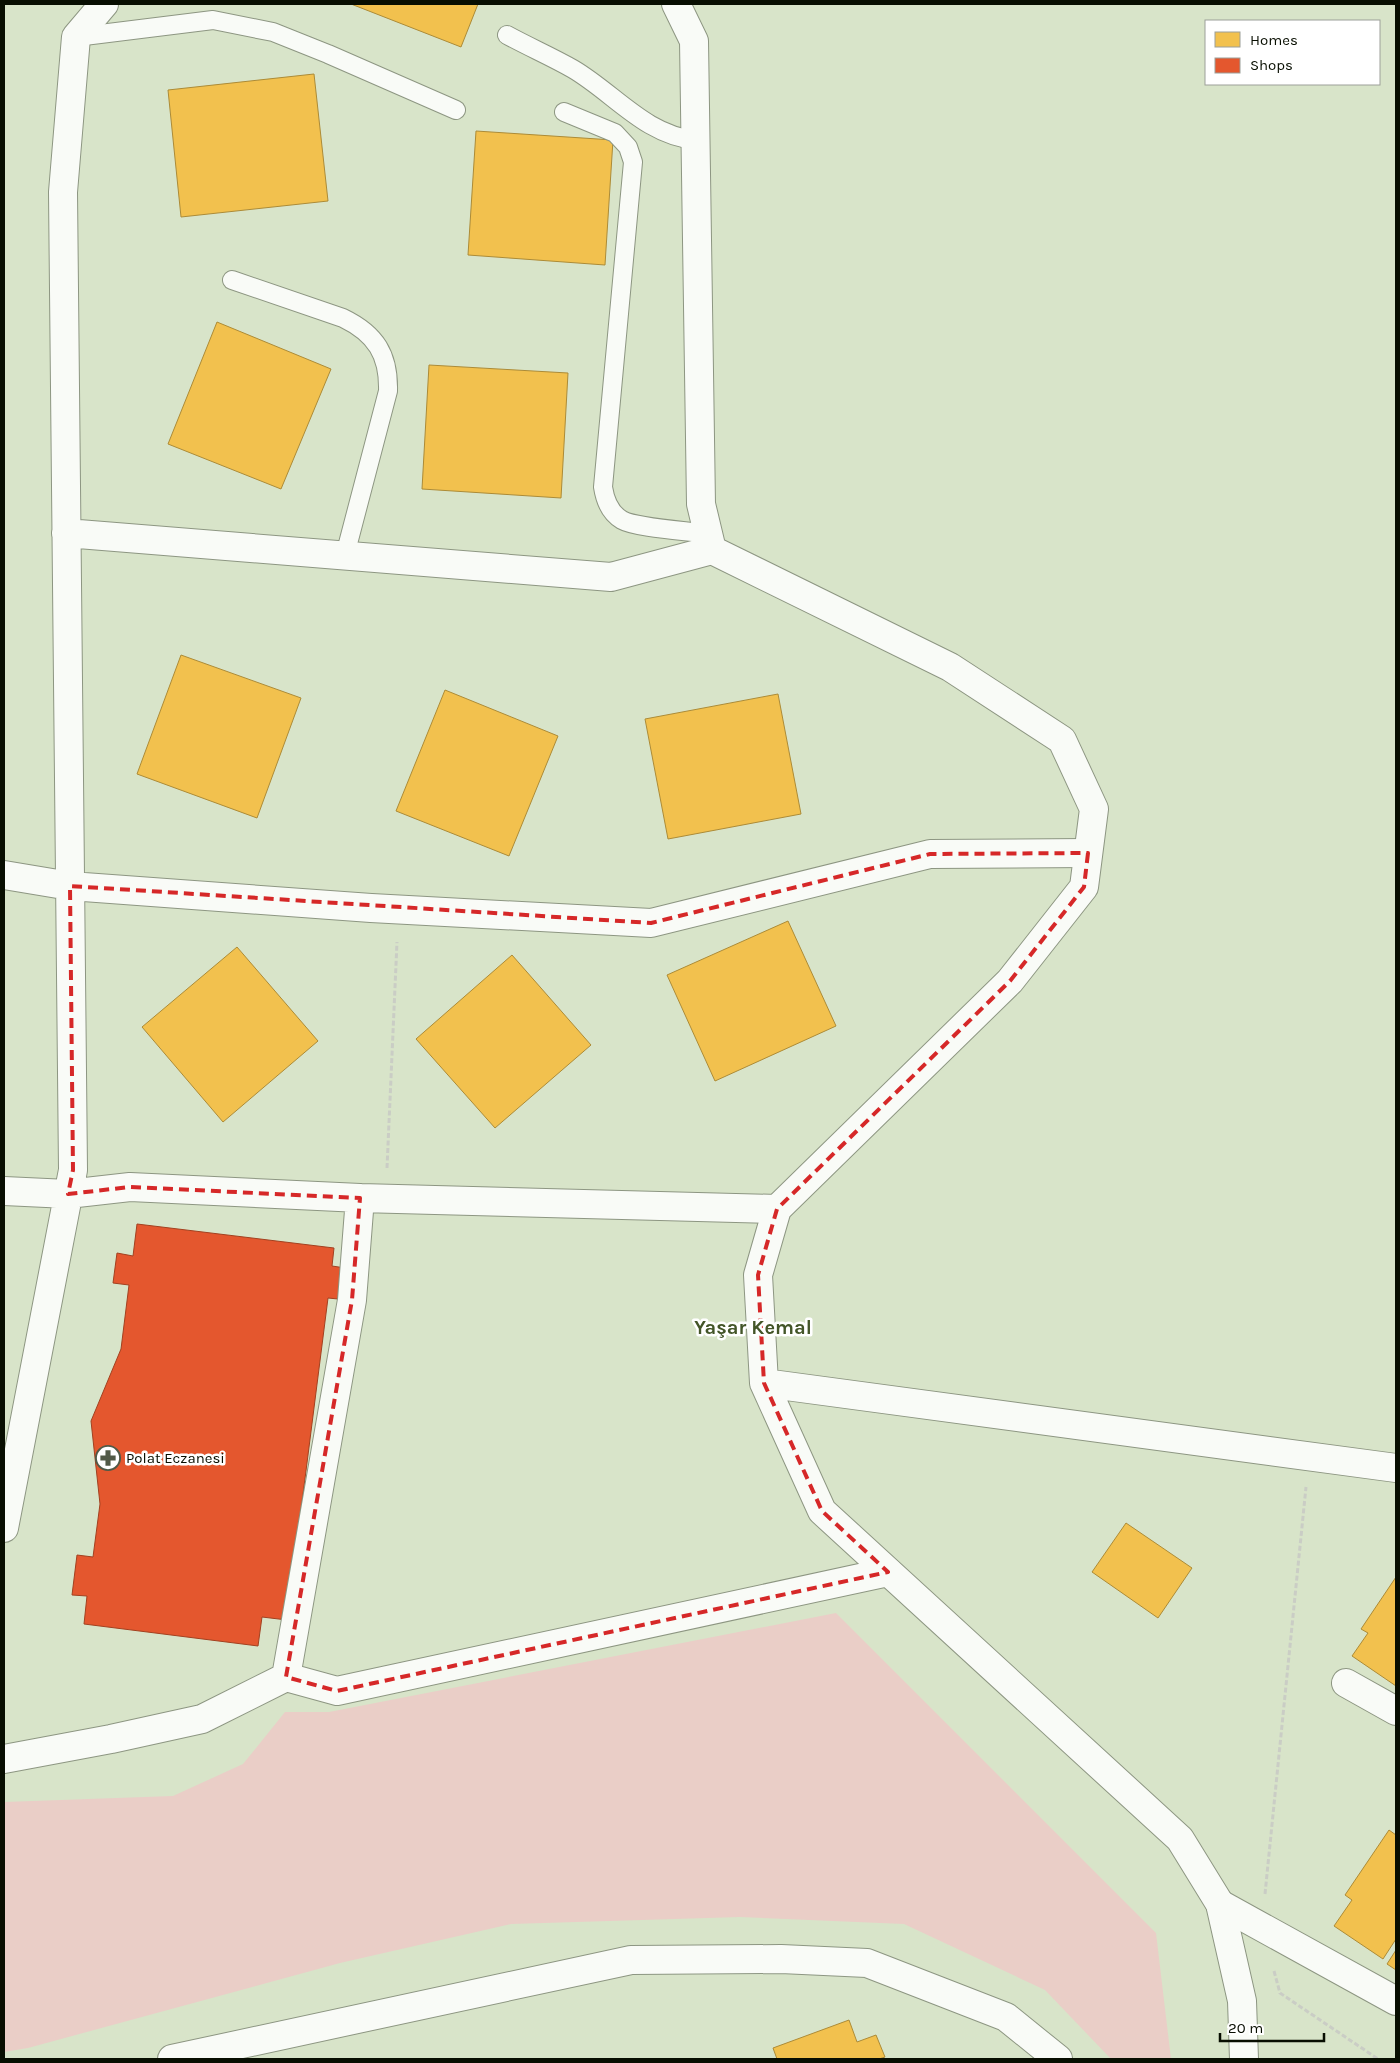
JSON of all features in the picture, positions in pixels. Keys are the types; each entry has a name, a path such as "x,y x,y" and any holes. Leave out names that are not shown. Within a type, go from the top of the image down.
{"street":[{"path":"4,1528 73,1170 62,192 76,37 104,4"},
{"path":"676,4 694,42 701,504 710,542"},
{"path":"66,533 611,577 710,542 950,666 1062,740 1094,809 1084,887 1010,981 777,1209 758,1275 764,1383 822,1511 1180,1839 1220,1904 1242,2001 1244,2059"},
{"path":"4,876 70,886 398,909 651,923 930,854 1088,853"},
{"path":"4,1191 68,1194 130,1187 373,1198 777,1209"},
{"path":"286,1677 352,1300 373,1198"},
{"path":"764,1383 1396,1468"},
{"path":"4,1759 111,1739 202,1719 286,1677 337,1691 888,1572"},
{"path":"1346,1683 1396,1711"},
{"path":"1220,1904 1396,2001"},
{"path":"172,2059 631,1960 781,1959 867,1963 1006,2016 1058,2059"}],"lane":[{"path":"76,37 213,20 264,30 328,54 456,110"},
{"path":"507,35 574,70 649,125 678,138 695,140"},
{"path":"564,112 615,133 628,147 633,162 603,487 604,497 615,514 631,524 710,542"},
{"path":"232,280 343,318 358,326 371,336 386,363 388,391 345,555"}],"path":[{"path":"373,1198 398,909"},
{"path":"1310,1457 1262,1927 1280,1993 1378,2059"}],"highlighted area":[{"path":"1088,853 1084,887 1010,981 777,1209 758,1275 764,1383 822,1511 888,1572 337,1691 286,1677 352,1300 360,1198 130,1187 68,1194 73,1170 70,886 651,923 930,854"}],"shaded area":[{"path":"836,1613 1156,1933 1171,2059 1111,2059 1045,1990 904,1924 740,1917 511,1924 340,1963 28,2048 4,2052 4,1802 173,1796 243,1764 285,1712 329,1712"}],"building: Homes":[{"path":"351,4 478,4 461,47"},
{"path":"314,74 328,201 181,217 168,90"},
{"path":"476,131 613,140 605,265 468,255"},
{"path":"217,322 331,369 281,489 168,444"},
{"path":"429,365 568,373 561,498 422,489"},
{"path":"181,655 301,698 257,818 137,774"},
{"path":"445,690 558,736 509,856 396,811"},
{"path":"778,694 801,814 668,839 645,719"},
{"path":"788,921 836,1026 715,1081 667,975"},
{"path":"237,947 318,1041 223,1122 142,1027"},
{"path":"512,955 591,1045 495,1128 416,1039"},
{"path":"1126,1523 1192,1568 1158,1618 1092,1572"},
{"path":"1396,1577 1396,1686 1352,1656 1368,1633 1361,1629"},
{"path":"1389,1830 1396,1835 1396,1939 1383,1959 1334,1926 1352,1900 1345,1895"},
{"path":"1396,1950 1396,1970 1387,1964"},
{"path":"849,2020 857,2042 876,2035 885,2057 879,2059 777,2059 773,2048"}],"building: Shops":[{"path":"137,1224 334,1248 332,1266 352,1269 348,1300 328,1298 287,1620 262,1617 258,1646 84,1624 87,1596 72,1595 77,1555 93,1557 100,1504 91,1421 121,1349 129,1285 113,1283 117,1253 133,1256"}],"place":[{"name":"Polat Eczanesi","path":"108,1458"}],"district":[{"name":"Yaşar Kemal","path":"753,1327"}]}
